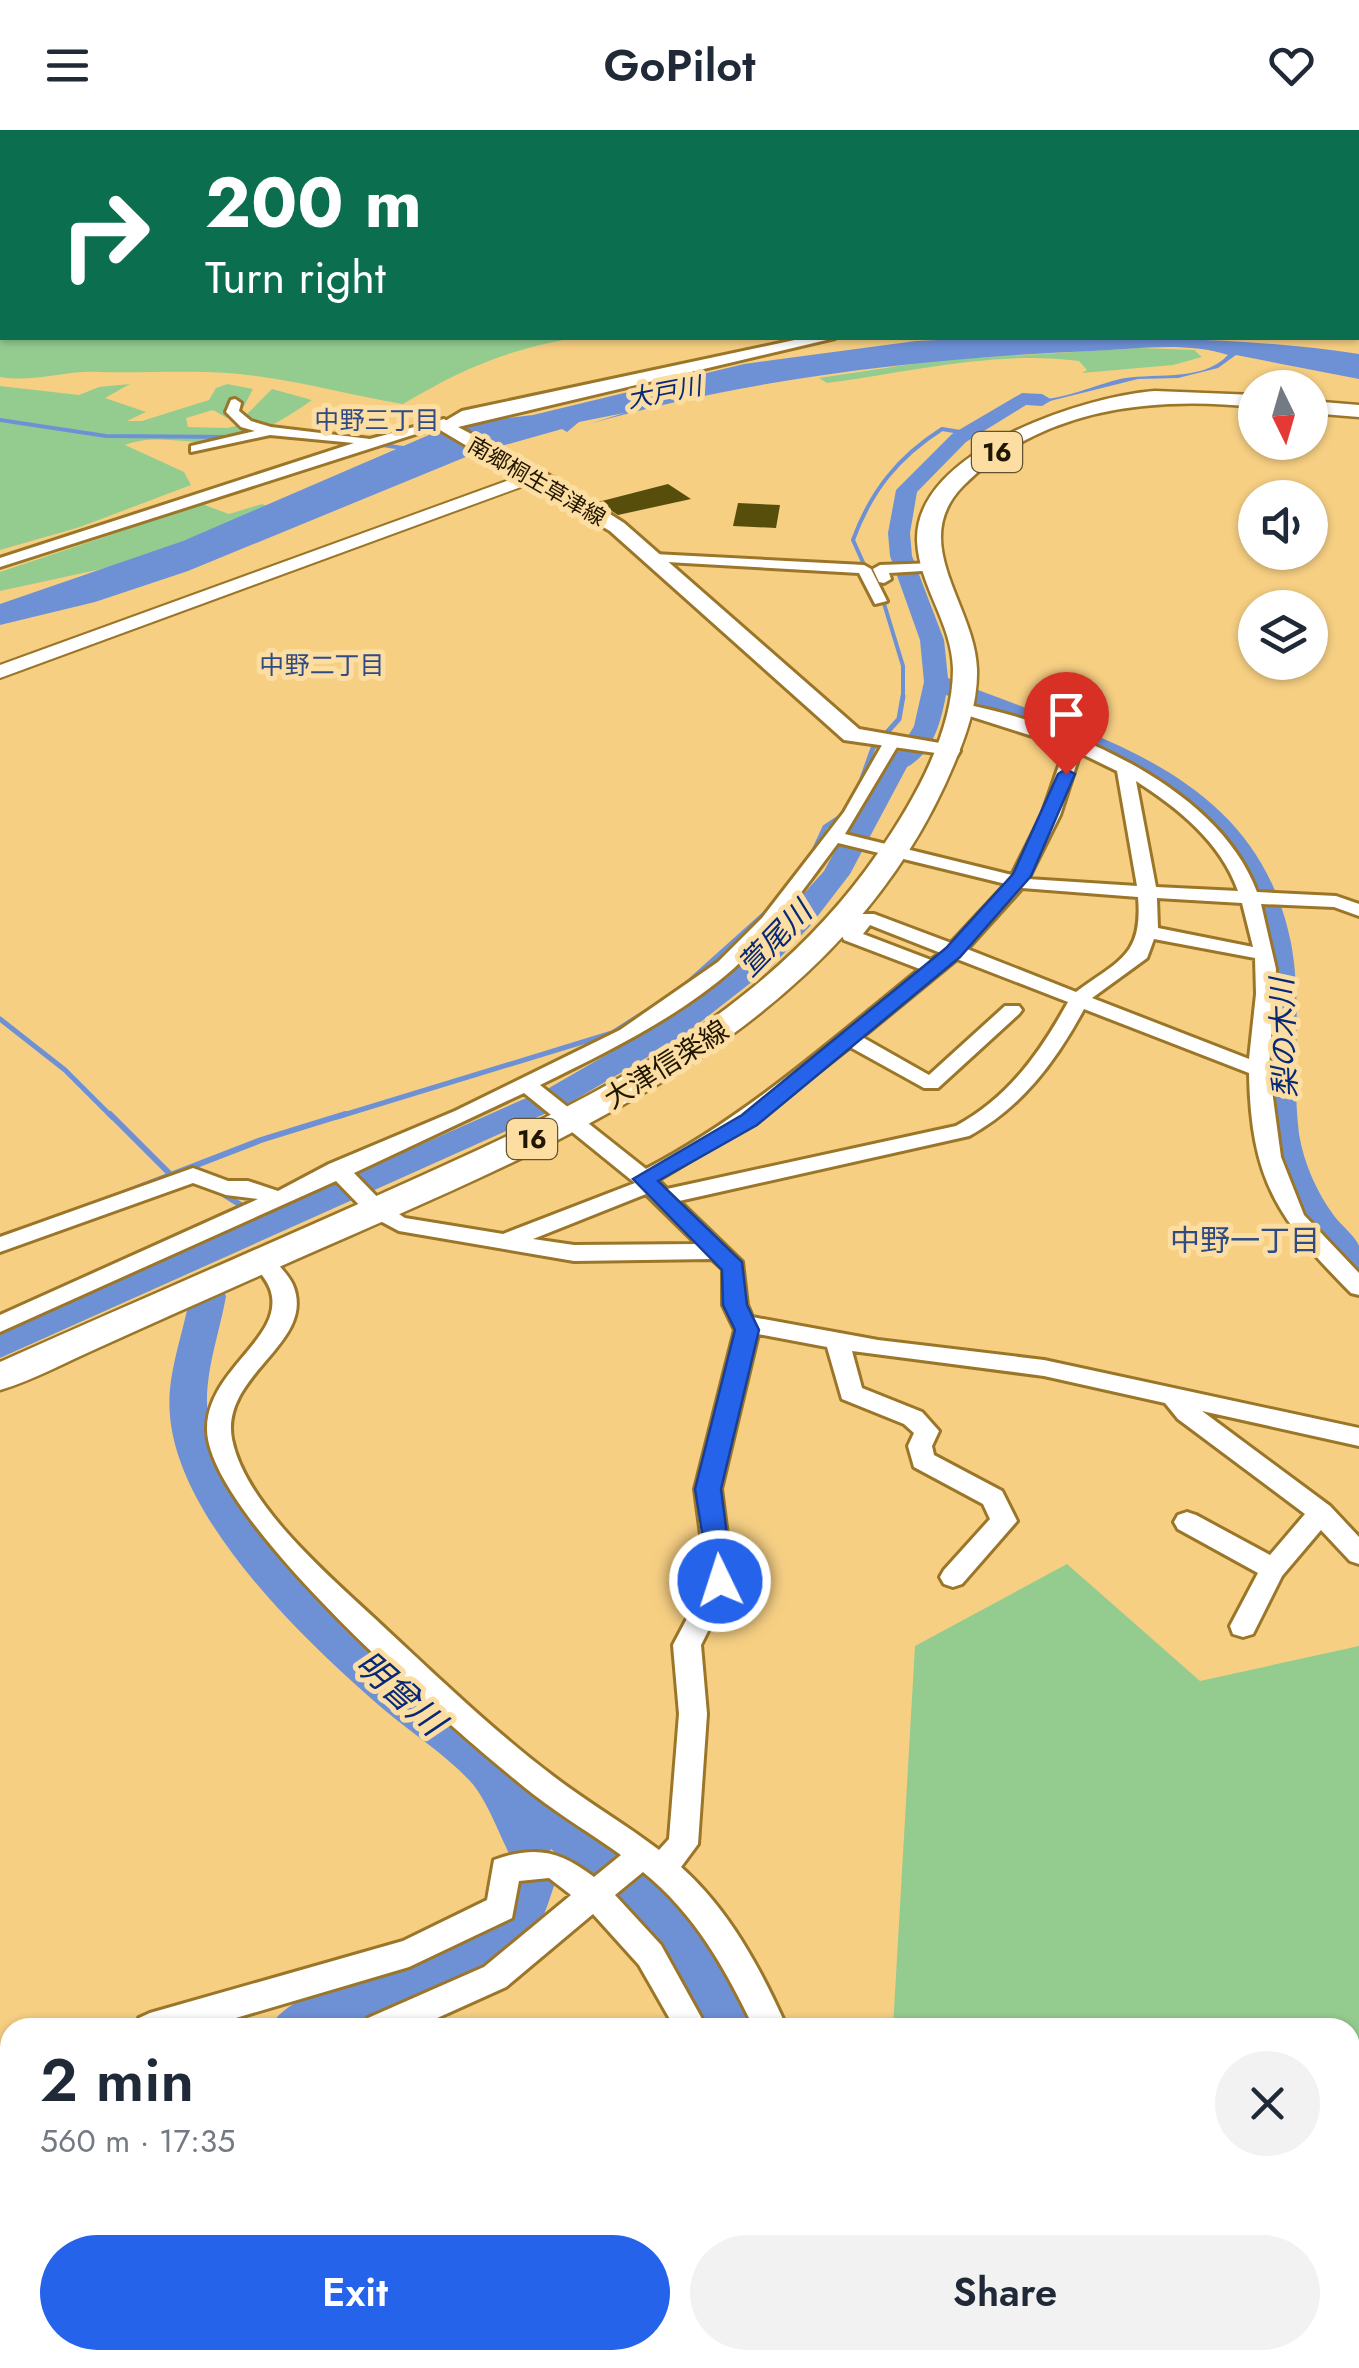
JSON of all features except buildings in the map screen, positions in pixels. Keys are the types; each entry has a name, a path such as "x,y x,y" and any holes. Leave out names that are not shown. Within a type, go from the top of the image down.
{"main road":[{"name":"南郷桐生草津線","path":"444,425 817,340"},
{"name":"大津信楽線","path":"0,1377 566,1118 723,1032 850,923 885,849 944,750 964,698 960,636 929,567 928,528 941,495 974,464 1084,410 1121,400 1164,396 1238,400"},
{"path":"1328,408 1359,411"},
{"name":"南郷桐生草津線","path":"444,425 499,460 586,505 654,558 852,735 944,750"}],"street":[{"path":"235,403 232,412 239,420 270,432 368,442"},
{"path":"0,563 368,442 444,425"},
{"path":"196,448 270,432"},
{"path":"0,672 531,477"},
{"path":"654,558 864,569 880,601"},
{"path":"885,574 929,567"},
{"path":"964,698 1126,768 1177,798 1210,829 1242,874 1252,900 1266,970 1261,1074 1269,1152 1290,1210 1359,1287"},
{"path":"1054,738 1072,726"},
{"path":"652,1187 749,1120 851,1039 953,952 1016,882 1072,754 1054,738"},
{"path":"0,1324 274,1197 528,1086 627,1034 725,966 806,878 862,798 894,742"},
{"path":"506,1240 652,1187 962,1131 992,1115 1050,1051 1080,998 1140,954 1147,932 1148,890 1126,768"},
{"path":"834,837 1016,882 1252,900 1336,902 1359,910"},
{"path":"934,968 851,936 850,923 866,918 1080,998 1261,1074"},
{"path":"1147,932 1262,954"},
{"path":"851,1039 930,1084 1012,1010"},
{"path":"402,2018 495,1977 627,1875 683,1844 693,1714 687,1644 720,1581 708,1489 747,1330 735,1305 734,1268 652,1187 528,1086"},
{"path":"339,1171 372,1206 398,1224 610,1256 718,1252"},
{"path":"0,1245 193,1176 226,1188 248,1188 274,1197"},
{"path":"262,1260 280,1277 286,1300 284,1319 270,1342 228,1386 218,1432 231,1467 266,1524 309,1572 627,1875 650,1949 686,2018"},
{"path":"742,1323 837,1342 990,1358 1359,1437"},
{"path":"837,1342 851,1393 913,1418 927,1431 920,1446 922,1460 993,1498 1004,1521 953,1577"},
{"path":"1176,1398 1187,1413 1321,1513 1359,1554"},
{"path":"1242,1626 1273,1569 1321,1513"},
{"path":"1187,1522 1273,1569"},
{"path":"184,2018 408,1952 489,1917 501,1908 505,1869 554,1865 627,1875 684,1889 716,1930 765,2018"}],"green space":[{"path":"0,340 565,340 485,362 403,404 231,373 86,372 0,377"},
{"path":"1139,348 1194,350 1202,357 1173,365 1082,373 1087,370 1079,361 1016,358 827,383 819,378 939,360"},
{"path":"130,384 105,398 146,412 127,421 142,421 209,400 216,388 227,384 253,389 242,410 227,418 213,410 186,418 188,427 227,428 254,422 247,414 272,389 312,400 277,422 239,437 211,442 146,440 125,445 184,472 191,485 80,527 0,550 0,386 79,395 99,387"},
{"path":"202,504 229,514 262,504 271,508 120,565 0,591 0,572"},
{"path":"1067,1564 1200,1681 1359,1646 1359,2018 894,2018 915,1646"}],"water":[{"name":"大戸川","path":"1195,340 1359,354 1359,379 1236,355 1218,368 1178,378 1138,379 1050,401 1024,400 997,416 998,411 1024,396 1036,394 1031,400 1053,398 1116,380 1190,373 1217,364 1228,355 1178,347 902,365 713,394 589,424 624,413 579,422 567,432 562,429 473,454 188,571 95,602 0,625 0,604 183,541 452,425 533,415 744,364 916,341"}],"waterway":[{"name":"萱尾川","path":"936,682 932,640 901,556 899,533 907,490 959,438 1022,399 1042,400"},
{"path":"0,420 106,436 232,437"},
{"path":"866,569 853,540 877,491 912,451 942,429 966,433"},
{"path":"376,444 403,448"},
{"path":"882,597 903,666 903,696"},
{"name":"萱尾川","path":"0,1345 560,1095 617,1064 717,998 761,961 836,874 868,822 896,762 910,755 927,726 936,682"},
{"name":"梨の木川","path":"936,682 1128,758 1186,794 1238,848 1268,910 1276,943 1283,1014 1282,1114 1286,1151 1315,1213 1359,1265"},
{"path":"859,787 873,748 899,719 903,696"},
{"path":"810,859 825,827 843,815"},
{"path":"684,986 771,908"},
{"path":"337,1117 612,1033 653,1007"},
{"path":"0,1019 65,1070 112,1117"},
{"path":"110,1114 171,1175"},
{"path":"171,1175 261,1140 345,1114"},
{"path":"124,1193 171,1175"},
{"path":"220,1192 247,1209"},
{"path":"258,1213 281,1220"},
{"path":"0,1237 23,1229"},
{"name":"明曾川","path":"208,1296 189,1385 189,1420 213,1487 241,1534 275,1578 356,1659 670,1921 698,1962 726,2018"},
{"path":"496,1787 529,1847"},
{"path":"310,2018 409,1987 474,1958 501,1938 521,1913 532,1883"}],"district":[{"name":"中野三丁目","path":"377,420"},
{"name":"中野二丁目","path":"322,665"},
{"name":"中野一丁目","path":"1245,1241"}],"route":[{"path":"720,1581 718,1537 708,1489 747,1330 735,1305 734,1268 644,1179 704,1149 749,1120 953,952 1022,876 1066,774"}]}
